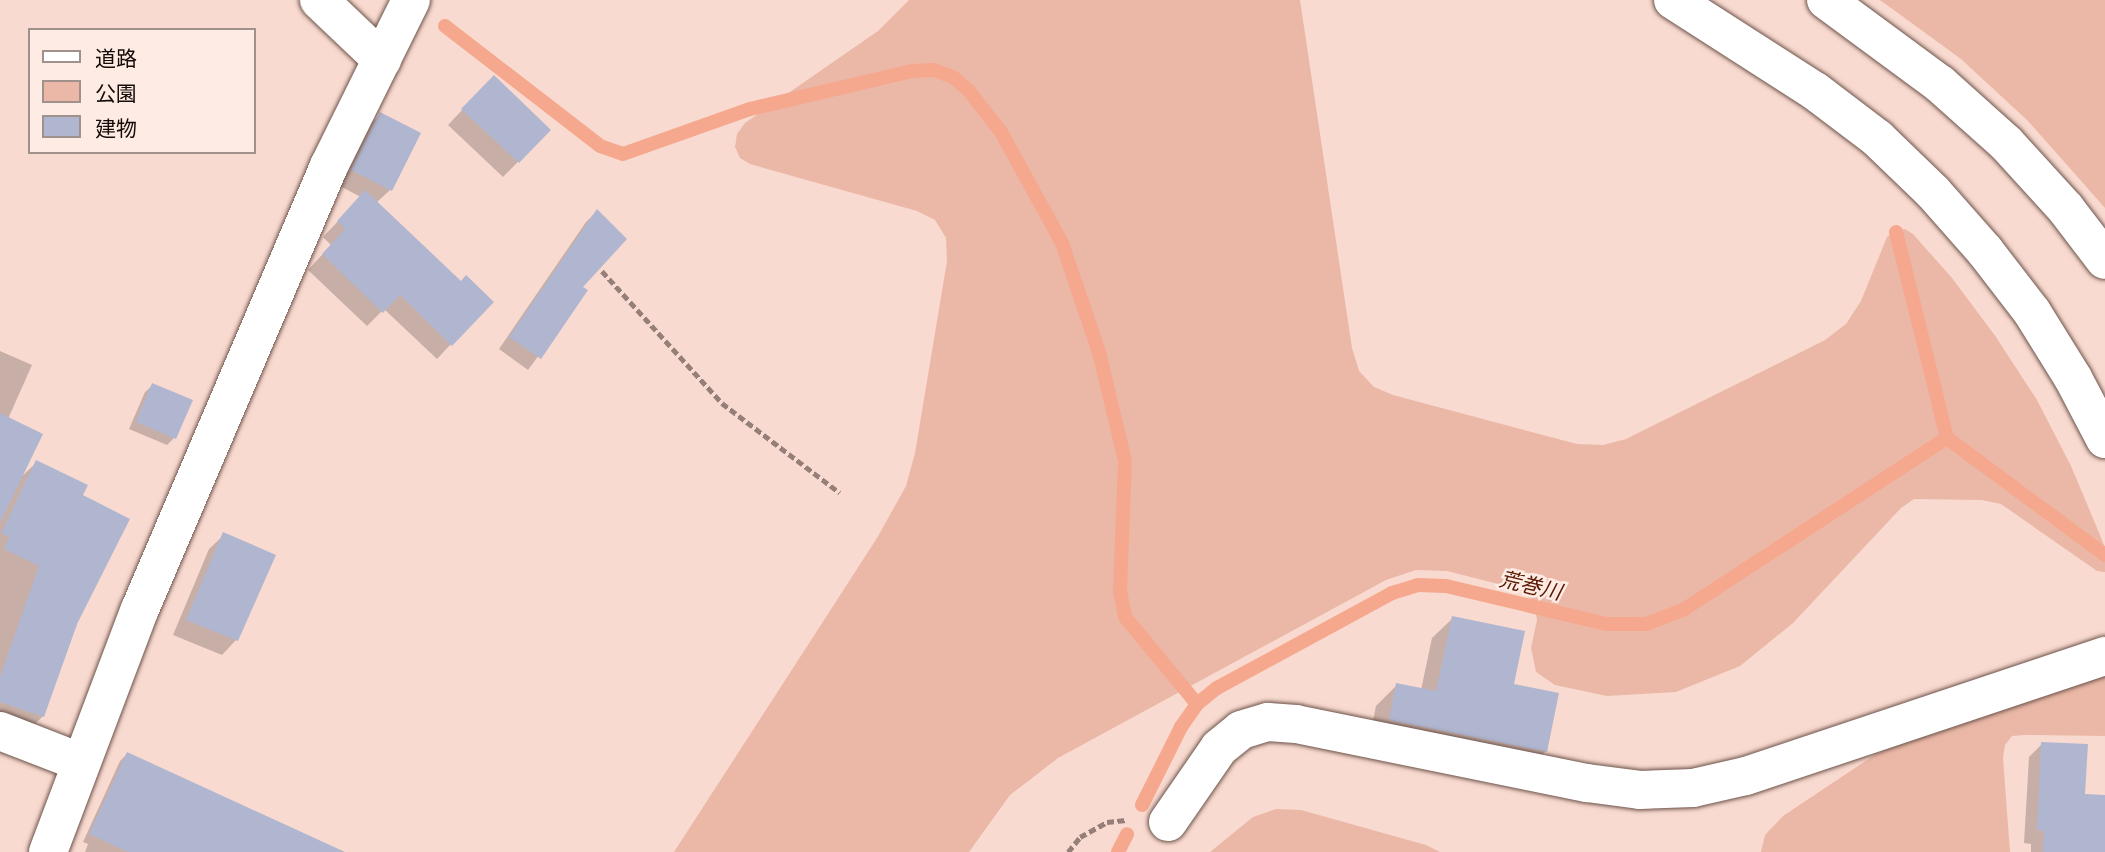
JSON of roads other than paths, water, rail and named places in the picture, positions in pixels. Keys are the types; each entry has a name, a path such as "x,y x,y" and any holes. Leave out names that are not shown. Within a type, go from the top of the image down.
{"main road":[{"path":"319,0 382,60"},
{"path":"48,852 140,610 324,179 411,0"},
{"path":"1673,0 1815,91 1877,138 1933,192 1985,251 2032,312 2073,378 2105,439"},
{"path":"1826,0 1940,84 2006,143 2066,209 2105,260"},
{"path":"1168,822 1219,748 1241,730 1268,722 1296,724 1587,783 1640,790 1693,788 1746,776 2105,656"},
{"path":"0,731 80,762"}],"waterway":[{"path":"445,26 600,146 623,154 750,109 912,71 933,70 953,77 969,91 1001,132 1062,243 1099,352 1125,461 1120,591 1125,617 1197,704"},
{"path":"1896,232 1947,438 2105,555"},
{"name":"荒巻川","path":"1142,805 1181,727 1197,704 1217,688 1392,593 1418,585 1446,586 1607,624 1646,624 1683,610 1947,438"},
{"name":"荒巻川","path":"1118,852 1127,834"}]}
